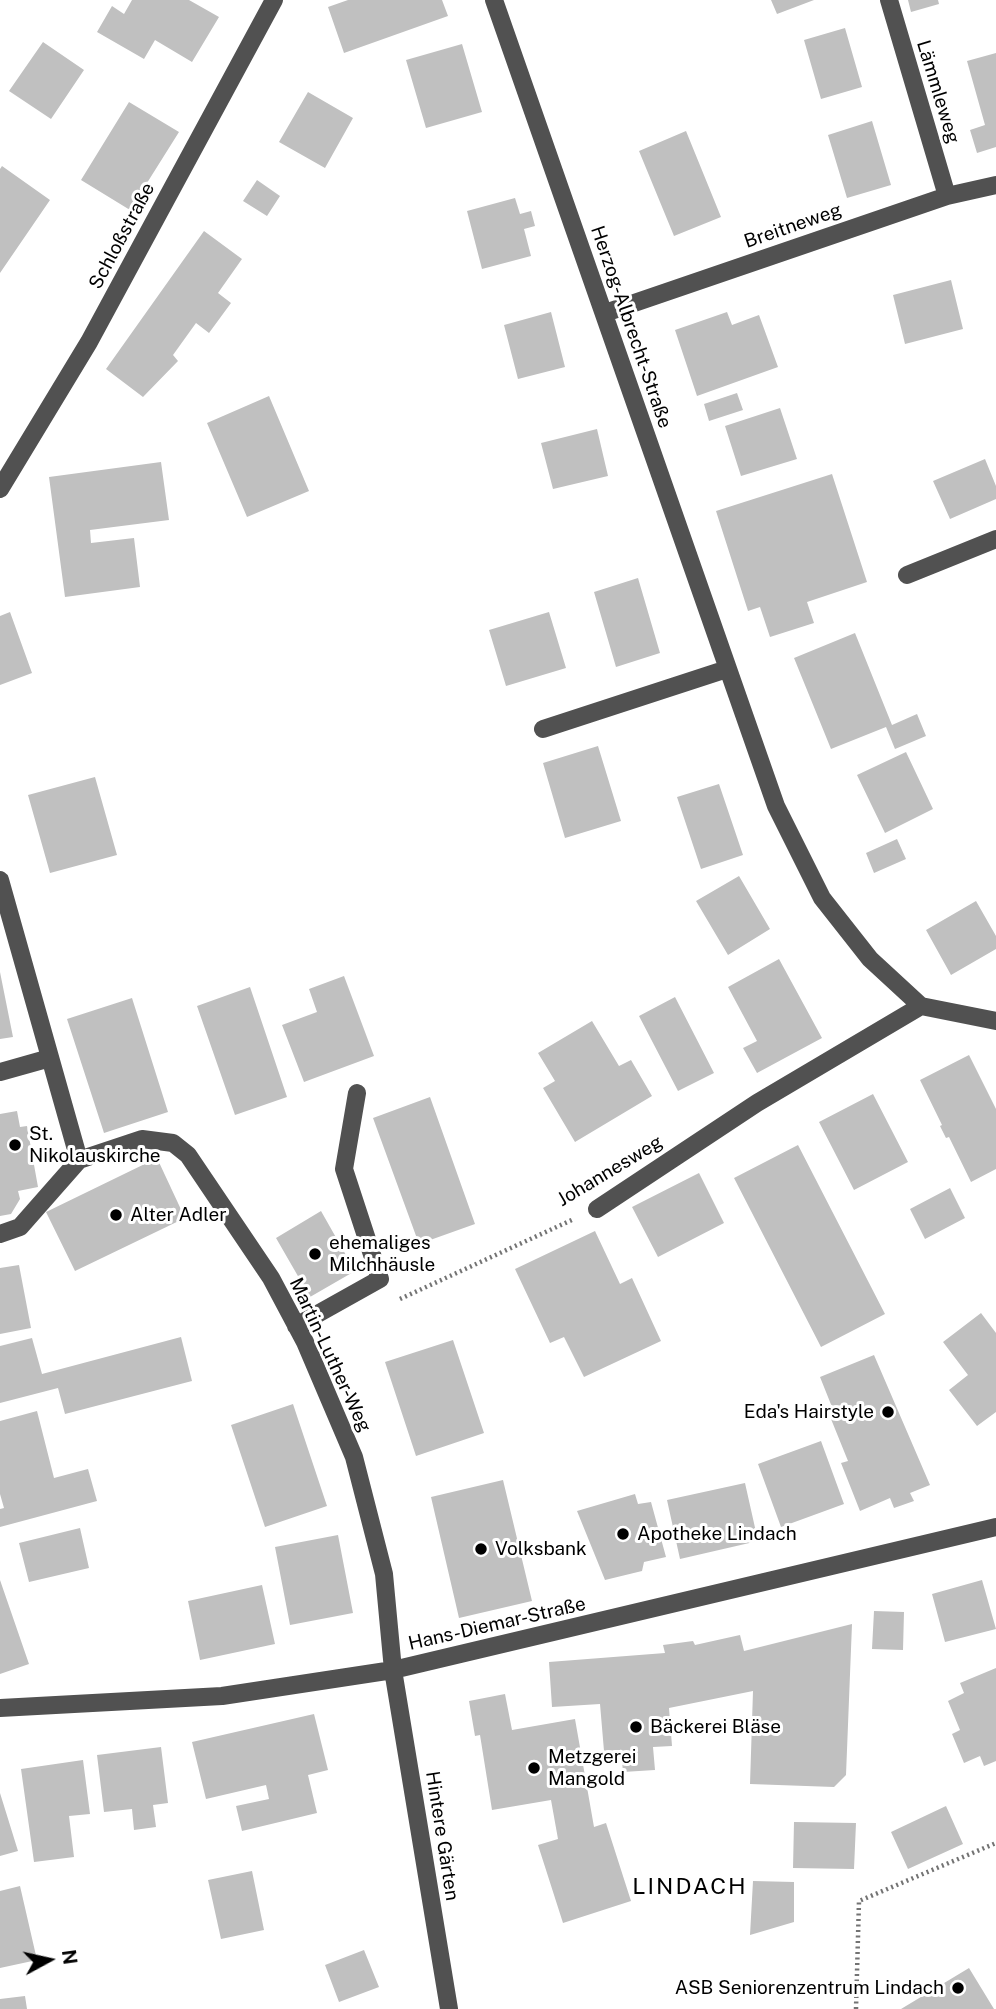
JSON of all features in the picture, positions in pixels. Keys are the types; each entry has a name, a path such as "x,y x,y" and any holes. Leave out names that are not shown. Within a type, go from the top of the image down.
{"street":[{"name":"Schloßstraße","path":"0,489 89,342 274,0"},
{"name":"Herzog-Albrecht-Straße","path":"494,0 776,806 822,898 870,959 921,1006"},
{"name":"Lämmleweg","path":"889,0 947,196"},
{"name":"Breitneweg","path":"605,313 947,196 996,185"},
{"path":"907,575 996,539"},
{"path":"543,729 727,669"},
{"path":"0,880 79,1160 20,1227 0,1234"},
{"path":"921,1006 996,1021"},
{"name":"Johannesweg","path":"597,1209 757,1103 921,1006"},
{"path":"0,1072 50,1058"},
{"path":"296,1326 380,1279 344,1169 357,1093"},
{"name":"Martin-Luther-Weg","path":"79,1160 142,1139 173,1143 188,1155 271,1278 296,1326 354,1457 384,1574 393,1670"},
{"name":"Hans-Diemar-Straße","path":"0,1708 222,1696 393,1670 996,1527"},
{"name":"Hintere Gärten","path":"393,1670 449,2009"}],"path":[{"name":"Johannesweg","path":"394,1302 597,1209"},
{"path":"856,2009 859,1901 996,1843"}],"building":[{"path":"132,0 189,0 219,17 192,62 155,40 144,59 97,32 112,6 124,14"},
{"path":"348,0 442,0 448,16 344,53 328,7"},
{"path":"771,0 814,0 777,14"},
{"path":"908,0 938,0 939,4 911,12"},
{"path":"845,28 862,87 821,99 804,40"},
{"path":"43,42 84,70 51,119 9,91"},
{"path":"462,44 482,112 426,128 406,60"},
{"path":"996,53 996,147 977,153 970,130 985,125 967,61"},
{"path":"308,92 353,118 325,168 279,142"},
{"path":"129,102 179,132 130,210 81,180"},
{"path":"872,121 891,185 847,198 828,135"},
{"path":"686,131 721,217 674,236 639,151"},
{"path":"2,166 50,200 0,273 0,169"},
{"path":"257,180 280,196 267,216 243,201"},
{"path":"515,198 520,214 531,211 535,226 524,229 531,256 482,269 467,211"},
{"path":"204,231 242,259 218,293 231,303 209,333 196,323 173,355 178,361 143,397 106,369"},
{"path":"951,280 963,329 905,344 893,295"},
{"path":"551,312 565,367 518,379 504,325"},
{"path":"727,312 732,325 759,315 778,367 697,396 675,330"},
{"path":"737,393 743,410 709,421 704,404"},
{"path":"269,396 309,491 247,517 207,423"},
{"path":"780,408 797,459 741,476 725,426"},
{"path":"597,429 608,476 553,489 541,443"},
{"path":"985,459 996,486 996,499 950,519 933,481"},
{"path":"161,462 169,520 90,530 91,543 134,538 140,587 65,597 49,477"},
{"path":"832,474 867,582 807,602 814,623 770,637 760,607 748,611 716,511"},
{"path":"638,578 660,653 616,667 594,592"},
{"path":"10,612 32,673 0,685 0,616"},
{"path":"549,612 566,668 506,686 489,630"},
{"path":"855,633 892,725 917,714 926,736 895,749 886,727 831,749 794,658"},
{"path":"598,746 621,821 565,838 543,763"},
{"path":"906,752 933,809 885,833 857,775"},
{"path":"95,777 117,855 50,873 28,795"},
{"path":"719,784 743,855 701,869 677,797"},
{"path":"897,839 906,859 874,873 866,853"},
{"path":"739,876 770,929 728,955 696,901"},
{"path":"976,901 996,936 996,949 951,975 926,930"},
{"path":"779,959 822,1038 757,1073 743,1048 757,1041 728,987"},
{"path":"0,972 13,1037 0,1039"},
{"path":"344,976 374,1056 304,1082 282,1025 317,1012 309,989"},
{"path":"250,987 287,1097 235,1115 197,1006"},
{"path":"675,997 714,1073 678,1091 639,1016"},
{"path":"132,998 168,1112 104,1133 67,1019"},
{"path":"592,1021 619,1066 631,1060 652,1096 575,1142 543,1088 555,1081 538,1053"},
{"path":"969,1055 996,1109 996,1169 971,1182 949,1137 946,1138 940,1126 942,1125 920,1080"},
{"path":"873,1094 908,1162 854,1190 819,1122"},
{"path":"430,1097 475,1224 419,1244 373,1118"},
{"name":"St. Nikolauskirche","path":"17,1111 20,1127 27,1126 38,1187 18,1191 20,1199 11,1214 0,1216 0,1114"},
{"path":"798,1145 885,1314 821,1347 734,1178"},
{"name":"Alter Adler","path":"157,1158 185,1218 75,1271 46,1212"},
{"path":"699,1173 724,1223 658,1257 632,1207"},
{"path":"950,1188 965,1218 925,1239 910,1209"},
{"name":"ehemaliges Milchhäusle","path":"321,1211 355,1271 310,1297 276,1238"},
{"path":"595,1231 620,1284 632,1278 661,1341 584,1377 564,1337 550,1343 515,1269"},
{"path":"19,1265 31,1328 0,1334 0,1268"},
{"path":"981,1313 996,1333 996,1412 977,1426 949,1390 968,1375 943,1342"},
{"path":"181,1337 192,1381 65,1414 58,1388 0,1403 0,1346 32,1338 42,1374"},
{"path":"453,1340 484,1433 416,1456 385,1362"},
{"path":"874,1355 930,1485 910,1493 914,1501 894,1508 890,1498 860,1511 841,1463 848,1461 831,1419 836,1417 820,1377"},
{"path":"293,1404 327,1506 265,1527 231,1425"},
{"path":"37,1411 54,1478 88,1469 97,1501 0,1527 0,1509 4,1508 0,1494 0,1421"},
{"path":"821,1441 844,1504 781,1527 758,1464"},
{"name":"Volksbank","path":"503,1480 532,1601 459,1618 431,1497"},
{"path":"745,1483 758,1541 680,1559 667,1500"},
{"name":"Apotheke Lindach","path":"635,1494 638,1504 651,1502 666,1557 644,1562 642,1571 605,1580 577,1511"},
{"path":"80,1528 89,1568 29,1582 19,1543"},
{"path":"338,1535 353,1613 290,1625 275,1547"},
{"path":"0,1580 29,1664 0,1674"},
{"path":"982,1580 996,1629 945,1642 932,1594"},
{"path":"262,1585 275,1644 200,1660 188,1601"},
{"path":"874,1611 904,1612 903,1650 872,1649"},
{"path":"852,1624 846,1775 834,1787 750,1784 753,1691 669,1708 672,1746 653,1747 655,1770 623,1772 621,1750 604,1751 600,1704 552,1707 549,1662 665,1653 663,1645 693,1641 695,1645 740,1635 744,1651"},
{"path":"996,1668 996,1761 984,1766 980,1756 964,1763 952,1734 960,1730 948,1701 964,1693 960,1683"},
{"name":"Metzgerei Mangold","path":"505,1694 512,1730 575,1719 594,1827 606,1823 631,1901 563,1923 538,1845 558,1839 551,1800 492,1810 480,1735 475,1736 469,1701"},
{"path":"314,1714 328,1770 308,1775 317,1813 242,1831 236,1806 269,1799 266,1785 206,1799 192,1742"},
{"path":"161,1747 168,1803 153,1805 156,1827 134,1830 132,1809 104,1812 97,1755"},
{"path":"83,1760 90,1814 69,1816 74,1857 34,1862 21,1769"},
{"path":"0,1793 18,1851 0,1856"},
{"path":"946,1806 963,1844 908,1869 891,1832"},
{"path":"794,1822 856,1823 854,1869 793,1868"},
{"path":"252,1871 264,1930 221,1939 208,1880"},
{"path":"753,1881 794,1882 794,1922 750,1935"},
{"path":"20,1886 37,1960 0,1968 0,1891"},
{"path":"364,1950 379,1987 339,2002 325,1965"},
{"name":"ASB Seniorenzentrum Lindach","path":"969,1968 994,2009 901,2009"},
{"path":"25,1996 27,2009 0,2009 0,1999"}],"place":[{"name":"St. Nikolauskirche","path":"15,1145"},
{"name":"Alter Adler","path":"116,1215"},
{"name":"ehemaliges Milchhäusle","path":"315,1254"},
{"name":"Eda's Hairstyle","path":"888,1412"},
{"name":"Apotheke Lindach","path":"623,1534"},
{"name":"Volksbank","path":"481,1549"},
{"name":"Bäckerei Bläse","path":"636,1727"},
{"name":"Metzgerei Mangold","path":"534,1768"},
{"name":"ASB Seniorenzentrum Lindach","path":"958,1988"}],"district":[{"name":"LINDACH","path":"690,1887"}]}
